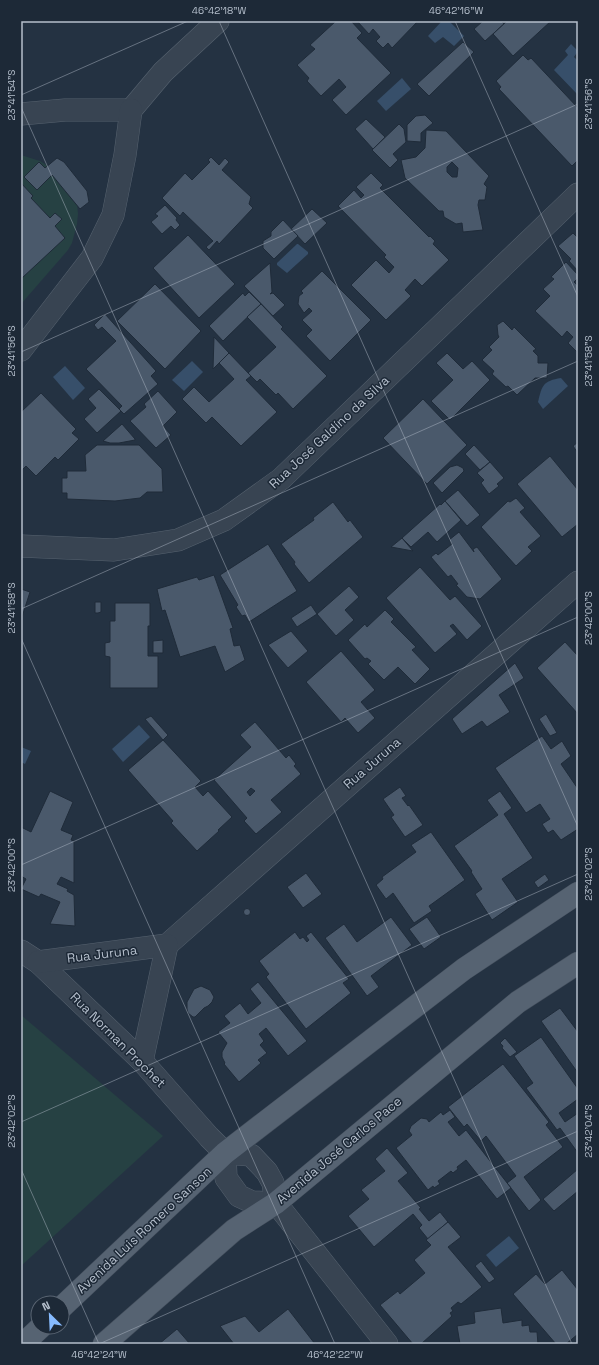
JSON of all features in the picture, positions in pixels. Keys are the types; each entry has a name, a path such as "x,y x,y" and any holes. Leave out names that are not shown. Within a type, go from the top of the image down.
{"main road":[{"path":"225,1153 464,969 578,893"},
{"name":"Avenida José Carlos Pace","path":"104,1344 234,1230 276,1202 518,1002 578,963"},
{"name":"Avenida Luis Romero Sanson","path":"70,1299 225,1153"},
{"path":"23,1344 33,1335"}],"street":[{"path":"21,350 92,258 113,214 125,155 131,110 163,72 218,21"},
{"path":"21,114 65,110 131,110"},
{"name":"Rua José Galdíno da Silva","path":"21,546 114,550 178,540 224,520 281,480 578,194"},
{"name":"Rua Juruna","path":"29,957 167,945 578,582"},
{"path":"142,1061 167,945"},
{"name":"Rua Norman Prochet","path":"29,957 142,1061 225,1153"},
{"path":"276,1202 252,1202 239,1196 226,1178 225,1153 251,1155 267,1172 274,1183 276,1202 387,1344"}],"green space":[{"path":"21,155 40,161 56,171 77,203 78,214 72,243 68,250 21,304"},
{"path":"21,1015 163,1136 21,1266"}],"water":[{"path":"442,21 449,21 464,36 454,46 443,37 435,43 428,36"},
{"path":"571,44 578,51 574,57 578,61 578,95 554,70 568,55 565,51"},
{"path":"402,78 411,89 386,111 377,101"},
{"path":"297,244 308,252 308,254 287,273 277,265 277,263"},
{"path":"192,361 203,372 184,391 172,380"},
{"path":"65,366 85,388 73,400 53,377"},
{"path":"561,378 568,386 543,409 538,402 542,388 547,382"},
{"path":"139,725 150,737 123,762 112,749"},
{"path":"21,747 31,751 25,764 21,762"},
{"path":"509,1236 519,1248 496,1267 486,1255"}],"building":[{"path":"336,21 351,21 362,33 357,38 391,73 346,115 332,100 346,87 339,79 321,96 307,81 309,78 297,65 315,49 310,45"},
{"path":"357,21 418,21 392,48 388,43 383,48 376,41 380,37 373,29 369,34"},
{"path":"483,21 501,21 504,24 485,41 474,29"},
{"path":"507,21 551,21 513,56 493,34"},
{"path":"463,42 474,52 429,96 417,84"},
{"path":"523,55 528,60 531,58 578,108 578,160 572,166 499,89 501,87 496,81"},
{"path":"425,115 433,123 421,133 421,142 407,141 407,125 416,116"},
{"path":"366,119 385,137 373,149 355,129"},
{"path":"399,124 404,129 406,142 393,154 398,160 390,168 372,150"},
{"path":"426,130 446,131 489,176 484,184 487,187 485,200 479,200 478,205 483,230 463,232 462,223 456,224 444,217 443,211 439,211 405,178 401,160 416,157 425,148","holes":["452,162 458,168 457,177 452,177 447,172 447,167"]},
{"path":"211,157 219,165 225,158 229,162 222,170 251,197 249,204 253,208 219,244 217,241 209,250 206,247 213,241 183,212 180,216 162,198 185,173 192,180 210,162 208,160"},
{"path":"57,158 64,162 87,191 89,202 80,209 52,175 37,190 24,177 39,162 45,168"},
{"path":"371,173 383,185 380,188 429,237 430,236 435,241 433,244 449,260 422,286 415,279 405,290 411,296 386,320 351,285 376,260 389,273 394,267 384,257 386,255 338,206 354,190 361,198 364,195 356,187"},
{"path":"21,183 33,196 31,198 50,218 55,213 62,219 55,226 65,238 22,278 21,277"},
{"path":"165,205 177,218 176,220 180,225 175,230 171,226 162,234 151,222 158,216 155,214"},
{"path":"312,209 327,223 305,244 291,229"},
{"path":"283,220 298,236 274,259 263,248 263,241 271,236 271,232"},
{"path":"573,233 578,238 578,271 569,261 571,259 558,246"},
{"path":"188,235 235,284 199,318 153,268"},
{"path":"566,262 578,275 578,278 574,282 578,286 578,353 568,343 573,337 567,331 562,337 535,311 550,296 543,289 554,279 551,277"},
{"path":"270,263 272,292 270,294 273,293 285,305 273,316 244,286"},
{"path":"322,271 371,320 330,361 306,336 312,330 302,320 312,311 309,308 304,313 298,304 299,296 303,293 301,291"},
{"path":"155,284 201,331 165,369 117,321"},
{"path":"249,292 261,304 223,341 209,326 243,293 245,296"},
{"path":"261,304 283,327 281,329 327,376 293,409 278,393 276,395 260,379 257,382 248,373 276,347 247,317"},
{"path":"105,314 156,371 151,376 158,384 124,414 119,409 122,406 86,369 116,341 102,327 98,330 94,325"},
{"path":"503,321 512,330 514,327 536,349 533,351 538,356 538,363 548,363 547,378 535,378 517,395 492,374 494,371 482,360 492,350 489,347 499,337 497,325"},
{"path":"214,337 229,353 213,369"},
{"path":"229,353 251,376 246,380 277,412 241,446 212,417 206,423 182,399 194,387 209,402 234,379 219,363"},
{"path":"447,353 463,369 472,361 490,380 450,420 431,401 453,380 436,363"},
{"path":"99,389 121,411 97,433 84,419 96,408 88,399"},
{"path":"158,391 177,412 163,426 171,435 156,448 130,421 146,407 144,404"},
{"path":"41,393 76,429 72,433 79,439 58,460 55,457 36,476 26,466 21,471 21,412"},
{"path":"423,399 467,445 427,484 383,438"},
{"path":"122,424 135,440 119,443 103,441"},
{"path":"578,442 578,453 573,446"},
{"path":"97,445 139,445 162,469 163,492 147,492 140,498 115,501 67,499 67,493 62,493 62,478 67,478 67,471 86,471 85,455"},
{"path":"474,445 490,462 480,470 465,454"},
{"path":"550,456 578,490 578,524 562,537 517,484"},
{"path":"490,462 504,478 497,484 499,486 489,494 481,483 484,480 477,473"},
{"path":"457,465 463,468 464,471 442,493 433,483 450,467"},
{"path":"458,490 480,515 467,526 445,501"},
{"path":"516,498 525,508 520,512 541,536 528,547 532,551 516,566 481,527 508,501 510,502"},
{"path":"445,501 461,520 437,542 428,532 411,547 402,538"},
{"path":"333,502 348,522 350,520 363,537 309,583 281,544 314,520 313,518"},
{"path":"459,532 474,552 473,549 477,547 502,579 480,599 467,597 456,585 458,584 451,575 448,577 431,557 436,553 438,555 452,544 449,540"},
{"path":"402,538 413,551 391,547"},
{"path":"268,544 297,591 249,622 245,615 242,616 236,607 238,605 220,575"},
{"path":"420,567 450,600 455,596 482,626 467,640 453,624 450,626 457,634 435,653 386,598"},
{"path":"214,575 233,628 230,629 234,646 240,645 245,660 225,672 215,646 180,657 165,610 162,611 157,589 197,577 199,580"},
{"path":"349,586 359,597 345,610 354,620 336,636 317,614"},
{"path":"21,589 30,592 21,620"},
{"path":"95,602 101,602 101,612 95,613"},
{"path":"115,603 150,603 148,656 158,656 158,688 110,688 110,657 105,656 105,643 110,642 110,621 115,621"},
{"path":"311,605 317,614 297,627 291,618"},
{"path":"385,610 394,619 391,622 416,647 412,650 430,669 415,684 398,667 384,680 368,664 371,661 367,658 365,659 348,640 365,624 367,627"},
{"path":"291,631 308,651 288,668 268,645"},
{"path":"163,640 163,653 153,653 153,641"},
{"path":"565,642 578,656 578,714 537,668"},
{"path":"341,651 375,690 361,702 375,718 358,733 345,718 341,722 306,682"},
{"path":"515,663 524,678 499,695 510,712 487,727 482,721 462,734 452,719"},
{"path":"546,714 557,733 550,736 539,719"},
{"path":"151,716 168,735 163,740 145,719"},
{"path":"255,722 286,758 289,755 296,764 294,766 301,774 271,800 282,812 256,834 244,821 247,818 214,780 251,747 240,735","holes":["251,788 255,791 250,796 247,792"]},
{"path":"542,736 551,749 562,741 571,756 561,764 578,789 578,829 561,840 553,830 548,833 542,824 550,819 540,804 526,813 495,768"},
{"path":"163,740 201,781 195,787 203,796 208,791 232,817 197,851 171,823 173,821 128,770"},
{"path":"400,787 406,796 402,798 408,806 409,805 423,825 405,837 391,817 394,815 383,799"},
{"path":"50,791 73,802 61,830 73,835 71,840 74,841 74,883 61,877 57,884 68,889 67,891 74,895 75,926 50,924 60,902 41,894 39,897 21,889 26,879 21,876 21,827 31,832"},
{"path":"500,791 512,808 504,814 533,858 502,879 518,902 492,920 475,894 482,889 471,872 472,871 454,846 498,815 487,800"},
{"path":"431,832 465,880 429,906 432,911 414,923 393,893 386,899 376,885 383,879 382,877 416,852 411,845"},
{"path":"306,873 322,894 303,908 287,887"},
{"path":"545,874 549,880 538,888 534,882"},
{"path":"247,908 250,909 250,915 247,916 244,915 243,912 244,909"},
{"path":"391,917 412,945 371,976 379,987 367,996 325,938 344,924 357,942"},
{"path":"427,917 441,937 424,949 409,929"},
{"path":"295,932 300,939 303,937 307,942 309,940 306,936 311,932 349,979 343,983 351,993 306,1029 266,977 269,974 259,961"},
{"path":"258,982 307,1041 288,1056 266,1028 259,1034 264,1041 260,1045 267,1053 258,1060 261,1063 239,1082 224,1064 222,1052 227,1043 218,1032 230,1023 224,1016 240,1003 248,1014 261,1003 250,989"},
{"path":"201,986 210,990 214,997 208,1006 193,1017 188,1013 187,1002 194,989"},
{"path":"560,1008 578,1032 578,1073 541,1021"},
{"path":"541,1037 578,1089 578,1099 559,1113 565,1122 578,1113 578,1153 560,1128 557,1130 526,1088 533,1083 514,1056"},
{"path":"505,1038 517,1052 510,1057 502,1048 503,1046 500,1043"},
{"path":"503,1064 549,1122 546,1125 563,1147 524,1177 541,1200 529,1211 507,1183 516,1176 486,1136 481,1141 467,1124 464,1127 448,1107"},
{"path":"450,1110 455,1117 448,1122 459,1136 466,1130 511,1188 497,1199 466,1160 457,1167 458,1169 453,1173 451,1171 438,1181 440,1184 434,1188 433,1186 428,1190 396,1148 412,1135 409,1131 411,1126 421,1118 427,1119 429,1122 441,1112 443,1115"},
{"path":"387,1148 408,1173 398,1181 421,1208 419,1209 429,1221 440,1212 448,1222 428,1239 419,1228 422,1225 413,1214 374,1247 348,1216 369,1199 361,1190 385,1171 375,1159"},
{"path":"578,1169 578,1191 554,1211 543,1199"},
{"path":"448,1222 461,1237 448,1247 482,1287 461,1304 458,1302 451,1308 453,1311 450,1313 452,1316 421,1344 413,1344 380,1305 398,1291 400,1294 425,1273 414,1260 431,1245 426,1240"},
{"path":"481,1261 495,1279 489,1283 475,1266"},
{"path":"562,1270 578,1290 578,1334 566,1344 556,1344 513,1294 536,1274 545,1284"},
{"path":"501,1308 503,1323 522,1320 522,1326 529,1325 530,1332 537,1332 538,1344 460,1344 457,1326 475,1323 474,1312"},
{"path":"288,1309 315,1344 234,1344 220,1326 245,1316 259,1332"},
{"path":"177,1329 190,1344 159,1344"}]}
